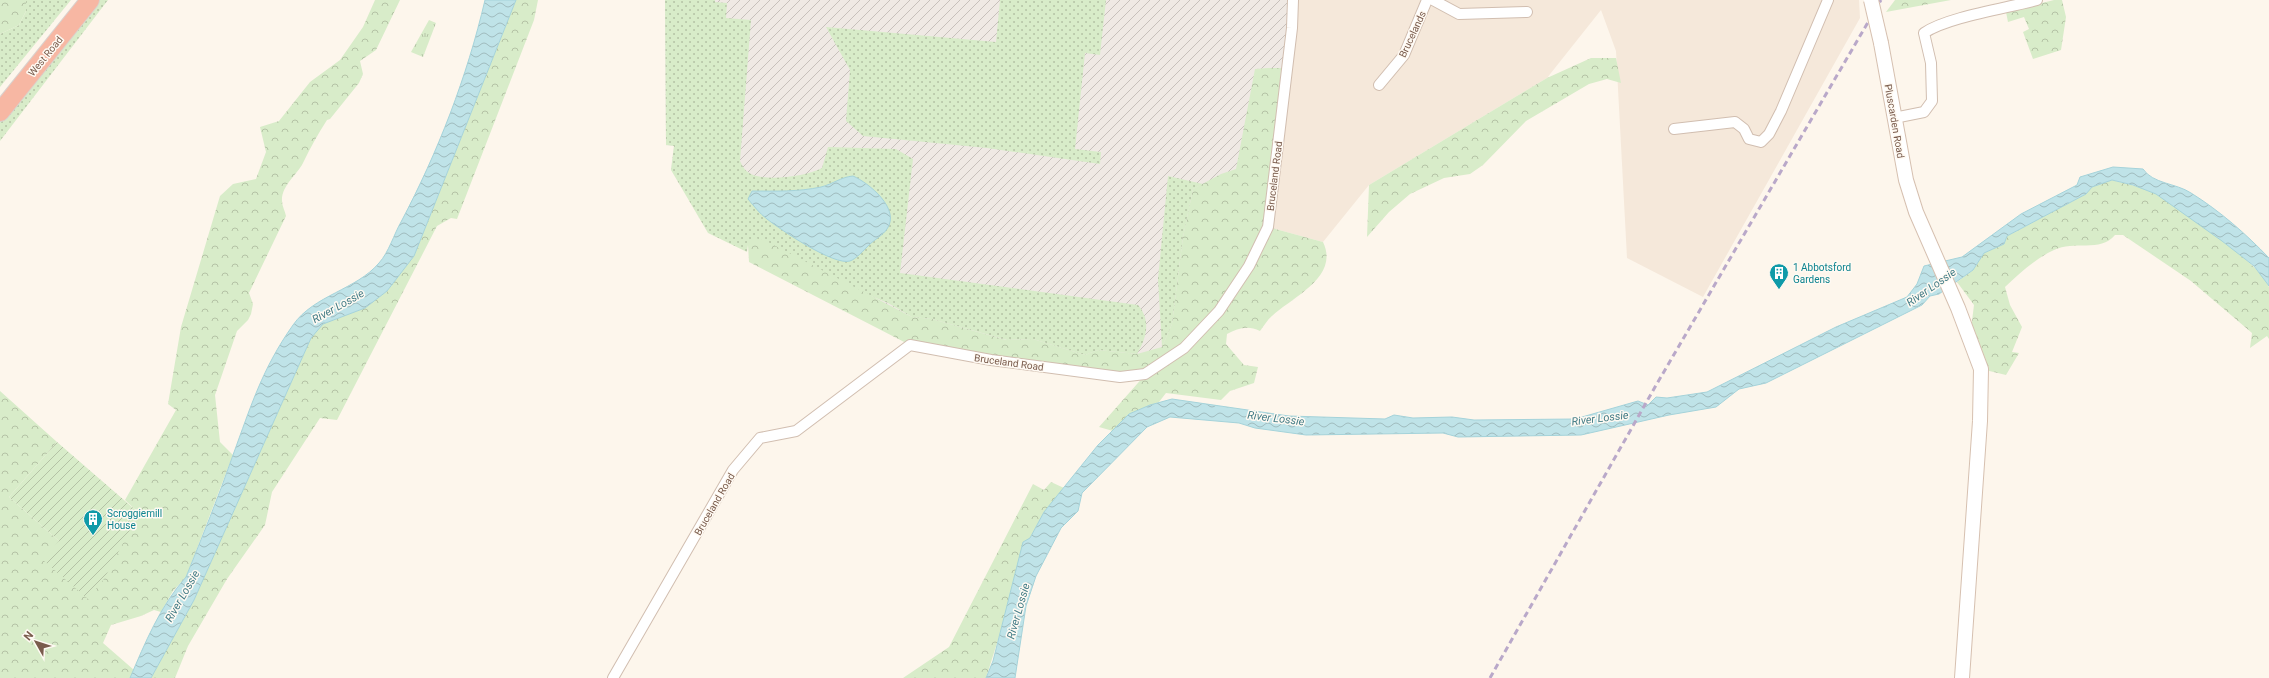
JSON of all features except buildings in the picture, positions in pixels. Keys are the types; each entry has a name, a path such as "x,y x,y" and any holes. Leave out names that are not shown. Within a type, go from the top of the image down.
{"highway":[{"name":"West Road","path":"0,112 90,0"}],"main road":[{"name":"Pluscarden Road","path":"1871,0 1881,43 1906,180 1928,240 1958,308 1981,369 1980,421 1962,678"}],"street":[{"name":"Bruceland Road","path":"613,678 733,470 750,449 760,438 796,431 910,345 991,360 1120,377 1145,374 1184,348 1219,311 1249,266 1268,227 1292,28 1293,0"},
{"name":"Brucelands","path":"1379,85 1404,55 1427,0"},
{"name":"Brucelands","path":"1433,0 1459,14 1527,12"},
{"path":"1674,129 1735,122 1744,129 1749,139 1761,142 1769,134 1780,111 1828,0"},
{"path":"1894,118 1924,112 1932,101 1931,63 1924,33 1932,28 1971,16 2037,0"}],"shaded area":[{"path":"665,0 1293,0 1271,189 1180,342 1141,362 914,336 671,170 674,146 666,145"},
{"path":"1293,0 1859,0 1860,18 1703,297 1627,258 1616,51 1601,10 1547,78 1369,185 1323,242 1268,227"}],"green space":[{"path":"0,0 26,0 26,11 19,25 0,34"},
{"path":"26,0 71,0 0,87 0,34 19,25 26,11"},
{"path":"99,0 108,0 0,141 0,121"},
{"path":"375,0 400,0 376,50 360,61 363,74 359,83 330,119 327,120 300,167 284,190 282,203 286,216 249,293 253,304 251,314 248,320 237,331 215,395 220,442 233,455 186,577 173,591 161,612 154,610 141,616 111,625 103,643 134,670 130,678 0,678 0,391 57,442 9,497 59,541 139,513 125,500 176,410 168,404 181,327 220,196 233,184 256,179 266,152 260,127 279,121 310,82 340,60 363,27"},
{"path":"516,0 538,0 534,20 457,219 451,218 437,226 337,420 320,418 272,492 265,525 227,579 188,646 175,678 151,678 194,600 311,338 322,324 365,308 387,291 414,256"},
{"path":"665,0 715,0 715,2 727,3 726,18 751,20 740,161 747,172 767,178 777,178 797,176 815,171 822,168 828,147 896,149 913,159 900,273 1138,305 1145,317 1146,329 1143,341 1137,354 1098,350 1085,355 1033,339 1007,340 932,319 912,317 888,303 748,245 747,252 708,233 671,170 674,146 666,145"},
{"path":"1000,0 1106,0 1100,55 1085,53 1075,149 1101,152 1100,164 987,148 863,136 846,121 850,70 826,27 996,42"},
{"path":"1895,0 1951,0 1886,12"},
{"path":"2054,0 2062,0 2066,17 2061,50 2033,59 2023,32 2029,29 2024,17 2008,22 2006,12"},
{"path":"429,20 436,23 423,57 411,52"},
{"path":"1591,58 1616,58 1621,83 1607,79 1589,84 1526,121 1483,165 1470,174 1444,178 1410,194 1389,212 1367,237 1369,185 1547,78"},
{"path":"1281,68 1268,227 1323,242 1327,254 1325,266 1320,276 1270,318 1260,331 1251,328 1243,328 1227,334 1226,344 1244,365 1258,367 1254,383 1230,391 1221,400 1166,393 1159,402 1129,414 1113,431 1099,427 1145,375 1120,377 910,345 749,262 748,245 755,238 766,241 912,317 932,319 1006,340 1033,339 1085,355 1098,350 1137,354 1162,347 1172,324 1183,237 1193,189 1221,174 1236,169 1255,69"},
{"path":"1168,176 1203,184 1193,189 1183,237 1172,324 1162,347 1158,279"},
{"path":"2112,180 2156,194 2200,223 2237,252 2264,277 2269,287 2269,339 2267,336 2250,348 2252,333 2191,281 2123,235 2115,235 2102,244 2062,247 2047,253 2022,271 2005,287 2010,305 2022,327 2012,352 2019,353 2006,375 1981,369 1970,337 1974,305 1957,282 1973,270 1984,253 2004,244 2007,236 2086,194 2092,187"},
{"path":"57,442 139,513 104,579 88,599 43,560 59,541 9,497"},
{"path":"1051,482 1064,488 1044,512 1030,538 986,678 903,678 949,647 1033,484 1044,490"}],"water":[{"name":"River Lossie","path":"485,0 516,0 414,256 387,291 365,308 323,324 311,338 194,600 151,678 130,678 147,638 161,612 168,600 186,577 258,388 282,341 293,325 312,306 359,280 370,272 383,259 389,248 427,169 450,114 478,29"},
{"name":"River Lossie","path":"2113,167 2143,169 2153,178 2179,187 2212,207 2251,240 2269,258 2269,286 2254,266 2222,241 2156,194 2133,185 2112,180 2092,187 2086,194 2007,236 2004,244 1984,253 1973,270 1939,294 1930,296 1922,305 1766,383 1739,389 1716,407 1669,415 1581,435 1458,437 1443,433 1306,435 1255,428 1239,423 1170,417 1147,427 1082,493 1078,511 1061,528 1036,576 1026,606 1015,678 986,678 993,661 1023,542 1030,538 1044,512 1098,445 1129,414 1150,405 1172,399 1289,416 1385,419 1394,415 1413,418 1452,417 1474,420 1575,419 1638,401 1648,405 1656,397 1667,398 1707,392 1836,327 1907,297 1917,284 1924,266 1962,257 2021,214 2077,185 2080,177"},
{"path":"853,176 867,184 887,205 890,213 890,221 887,229 883,233 850,261 842,261 832,258 808,246 764,217 748,199 752,191 812,189"}],"railway":[{"path":"1490,678 1655,387 1881,0"}],"place":[{"name":"1 Abbotsford Gardens","path":"1779,290"},
{"name":"Scroggiemill House","path":"93,536"}]}
